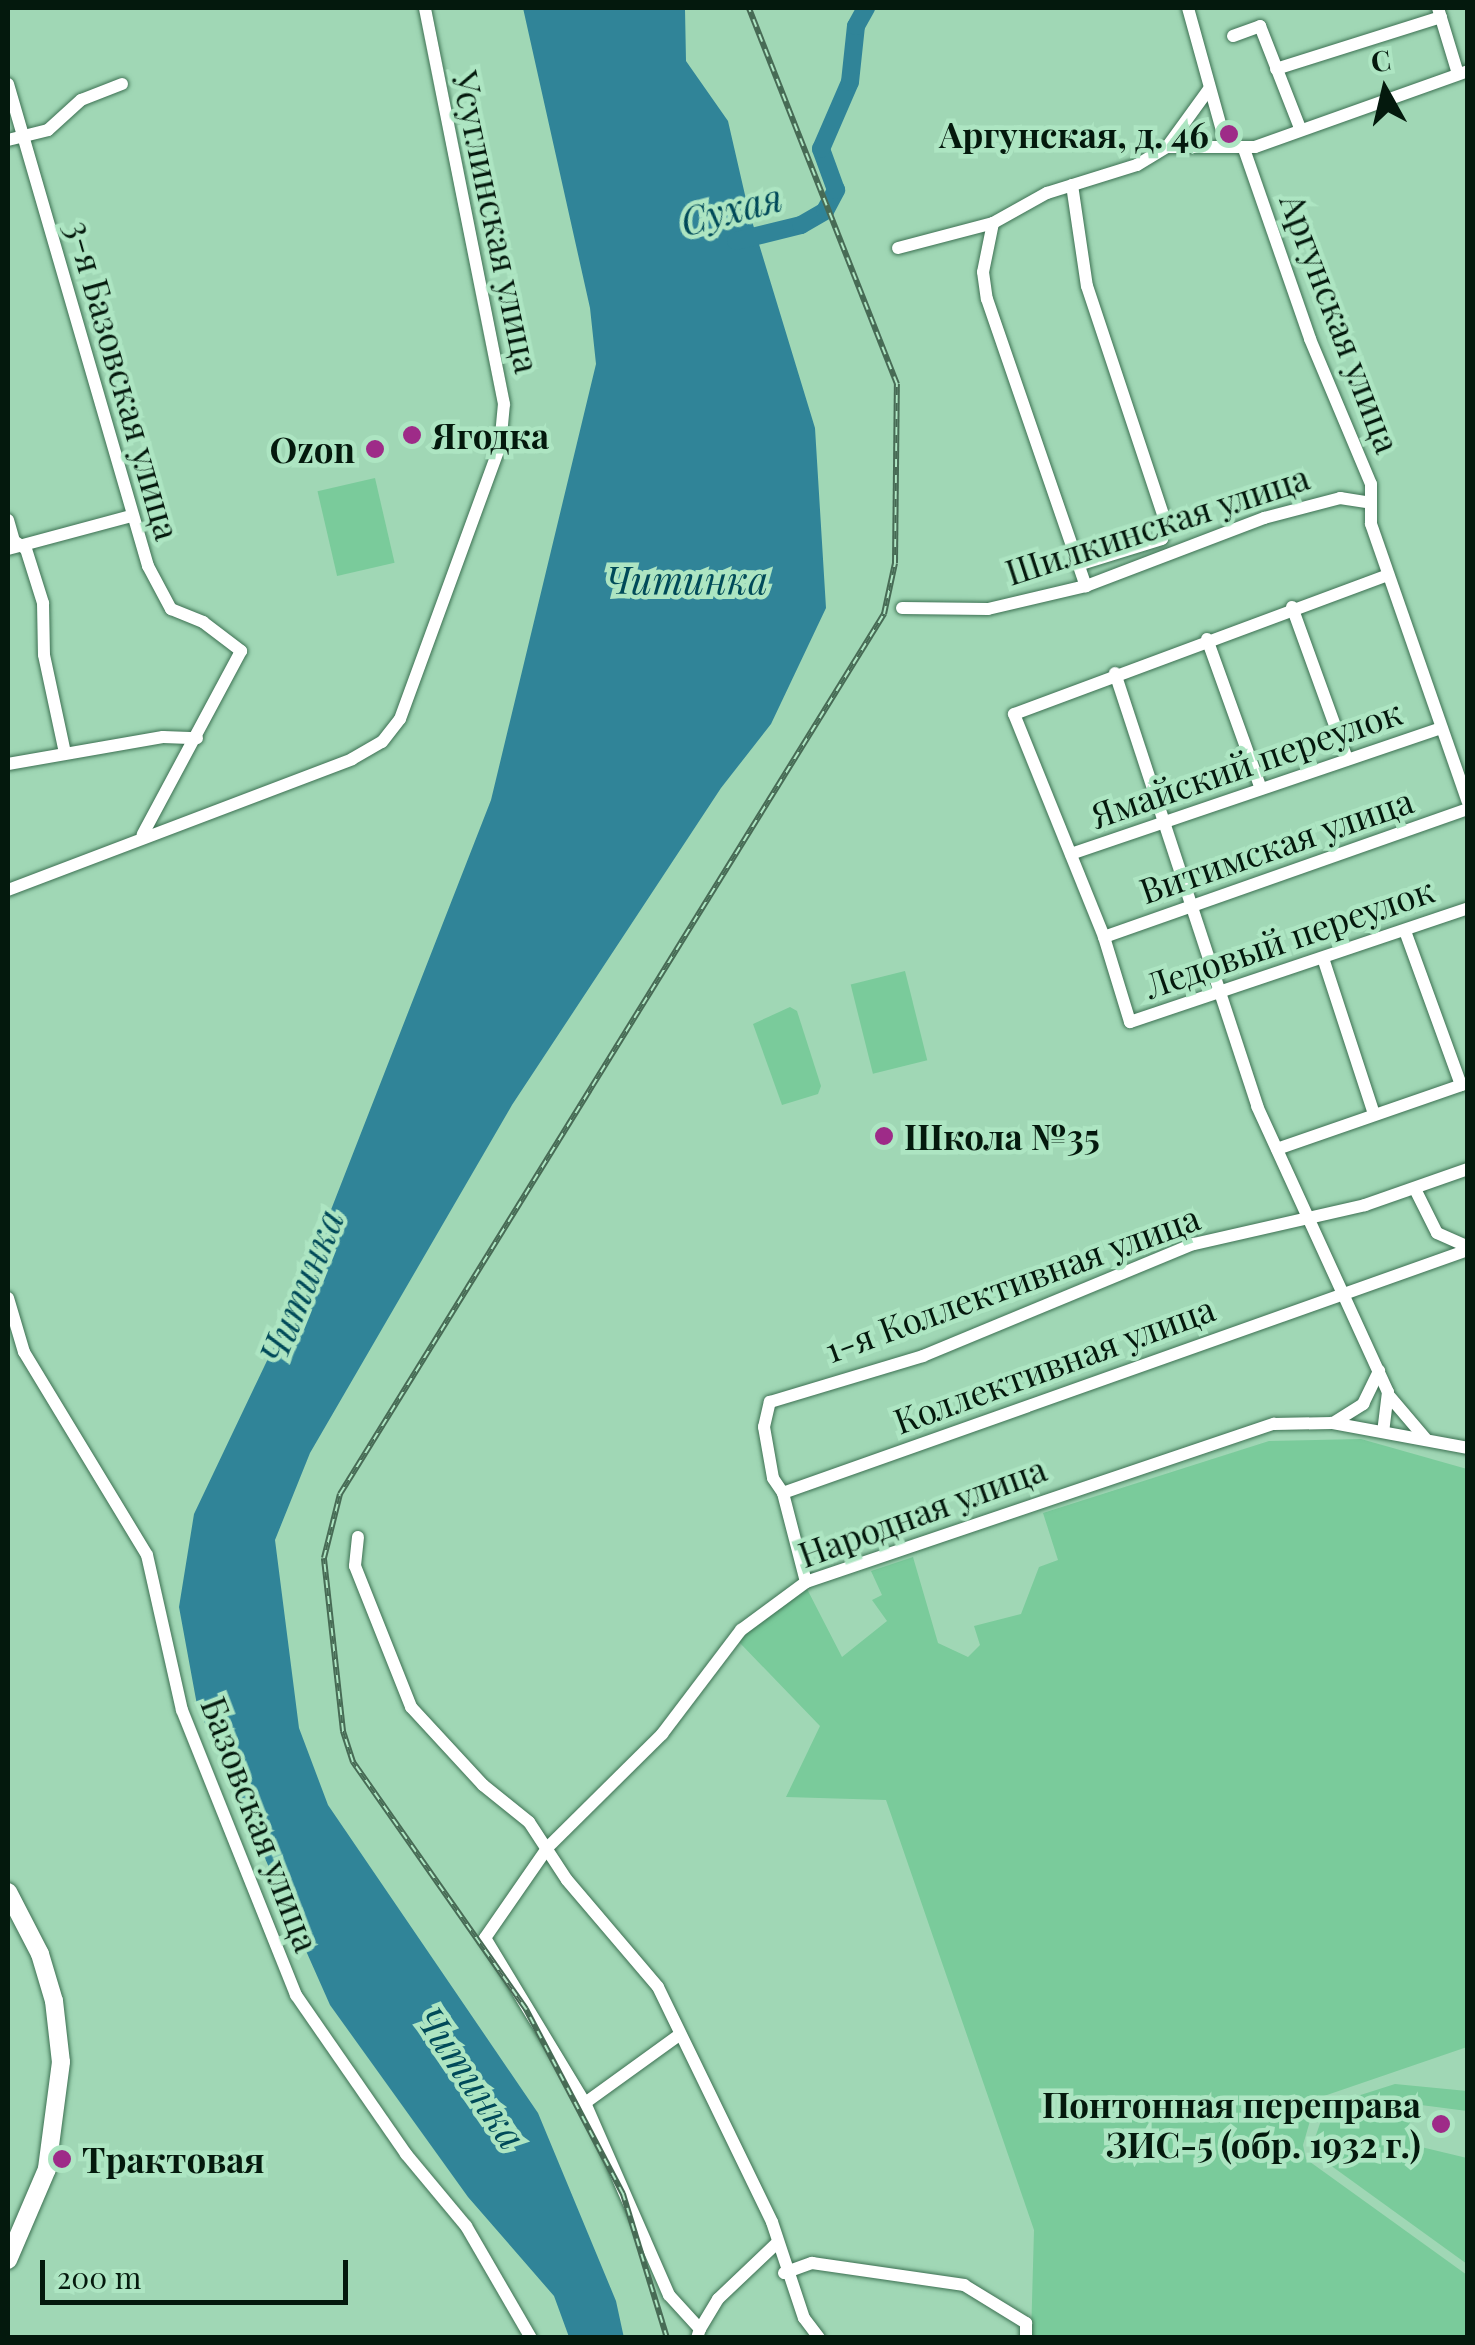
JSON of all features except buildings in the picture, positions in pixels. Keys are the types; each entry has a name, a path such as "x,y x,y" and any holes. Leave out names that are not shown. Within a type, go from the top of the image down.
{"main road":[{"path":"8,1892 45,1969 61,2062 48,2169 8,2260"}],"street":[{"name":"Усуглинская улица","path":"8,890 382,742 400,719 500,446 504,404 495,343 425,8"},
{"path":"1188,8 1226,145"},
{"path":"1167,147 1226,145 1244,150 1463,72 1440,12 1276,69"},
{"path":"1233,36 1260,26 1300,128"},
{"name":"3-я Базовская улица","path":"8,84 102,394 131,516 171,609 204,622 241,651 196,738"},
{"path":"8,140 48,130 81,100 122,84"},
{"path":"898,248 994,223 1072,186 1136,165 1167,147 1209,88"},
{"name":"Аргунская улица","path":"1244,150 1310,340 1371,484 1370,503 1388,575 1468,805"},
{"path":"1072,186 1087,286 1165,520 1162,538 1078,565"},
{"path":"994,223 983,272 987,299 1086,586"},
{"name":"Шилкинская улица","path":"902,608 988,609 1086,586 1264,518 1340,498 1370,503"},
{"path":"14,547 131,516"},
{"path":"8,520 14,547 43,603 44,654 65,753"},
{"path":"1104,937 1014,714 1292,606 1388,575"},
{"path":"1292,606 1347,758"},
{"path":"1208,639 1261,790"},
{"path":"1115,674 1277,1149 1346,1292 1388,1392 1405,1420 1432,1442"},
{"name":"Ямайский переулок","path":"1071,854 1165,826 1440,728"},
{"path":"8,764 162,737 196,738 142,834"},
{"name":"Витимская улица","path":"1104,937 1468,805"},
{"name":"Ледовый переулок","path":"1104,937 1130,1022 1468,908"},
{"path":"1277,1149 1464,1084 1406,930"},
{"path":"1323,958 1374,1114"},
{"name":"1-я Коллективная улица","path":"783,1493 772,1478 764,1427 770,1402 923,1356 1139,1262 1415,1189 1468,1169"},
{"path":"1415,1189 1437,1234 1468,1248"},
{"name":"Коллективная улица","path":"783,1493 1468,1248"},
{"name":"Базовская улица","path":"8,1298 24,1352 147,1555 182,1710 296,1994 406,2154 466,2226 516,2301 531,2338"},
{"path":"1332,1423 1364,1404 1379,1371"},
{"path":"1383,1431 1388,1392"},
{"name":"Народная улица","path":"585,2103 485,1938 548,1847 662,1734 742,1630 806,1582 1274,1424 1332,1423 1468,1448"},
{"path":"783,1493 806,1582"},
{"path":"358,1537 355,1566 410,1707 548,1847 566,1880 658,1987 678,2036 772,2222 784,2273 820,2338"},
{"path":"678,2036 585,2103 668,2295 698,2333 718,2299 776,2244"},
{"path":"784,2273 812,2262 964,2285 1026,2322 1026,2338"}],"green space":[{"path":"375,478 395,563 337,576 318,491"},
{"path":"905,971 927,1060 873,1074 851,985"},
{"path":"790,1007 797,1011 821,1086 818,1094 782,1105 753,1024"},
{"path":"1361,1439 1467,1469 1467,2047 1324,2096 1314,2107 1303,2145 1306,2159 1467,2275 1467,2337 1031,2337 1034,2230 886,1800 786,1797 820,1726 739,1642 774,1604 806,1587 842,1657 887,1621 872,1600 882,1595 871,1571 913,1557 938,1643 968,1657 980,1645 974,1626 1021,1614 1039,1567 1058,1560 1043,1513 1269,1441"},
{"path":"1395,2084 1467,2091 1467,2111 1421,2105 1406,2129 1417,2146 1467,2158 1467,2264 1319,2157 1315,2138 1326,2106"}],"water":[{"name":"Читинка","path":"523,8 685,9 686,61 728,121 748,208 815,428 826,608 771,724 721,788 512,1105 310,1453 275,1540 299,1728 328,1805 538,2113 616,2301 624,2338 569,2337 554,2296 468,2197 330,2005 197,1705 179,1607 194,1514 295,1302 491,800 596,364 590,308"}],"waterway":[{"name":"Сухая","path":"736,241 801,225 825,211 836,190 821,149 850,82 856,26 866,8"}],"railway":[{"path":"667,2338 623,2194 526,2009 353,1762 343,1731 324,1558 340,1494 884,614 895,563 897,384 749,8"}],"place":[{"name":"Аргунская, д. 46","path":"1229,134"},
{"name":"Ягодка","path":"412,435"},
{"name":"Ozon","path":"375,449"},
{"name":"Школа №35","path":"884,1136"},
{"name":"Понтонная переправа ЗИС-5 (обр. 1932 г.)","path":"1441,2124"},
{"name":"Трактовая","path":"62,2159"}]}
